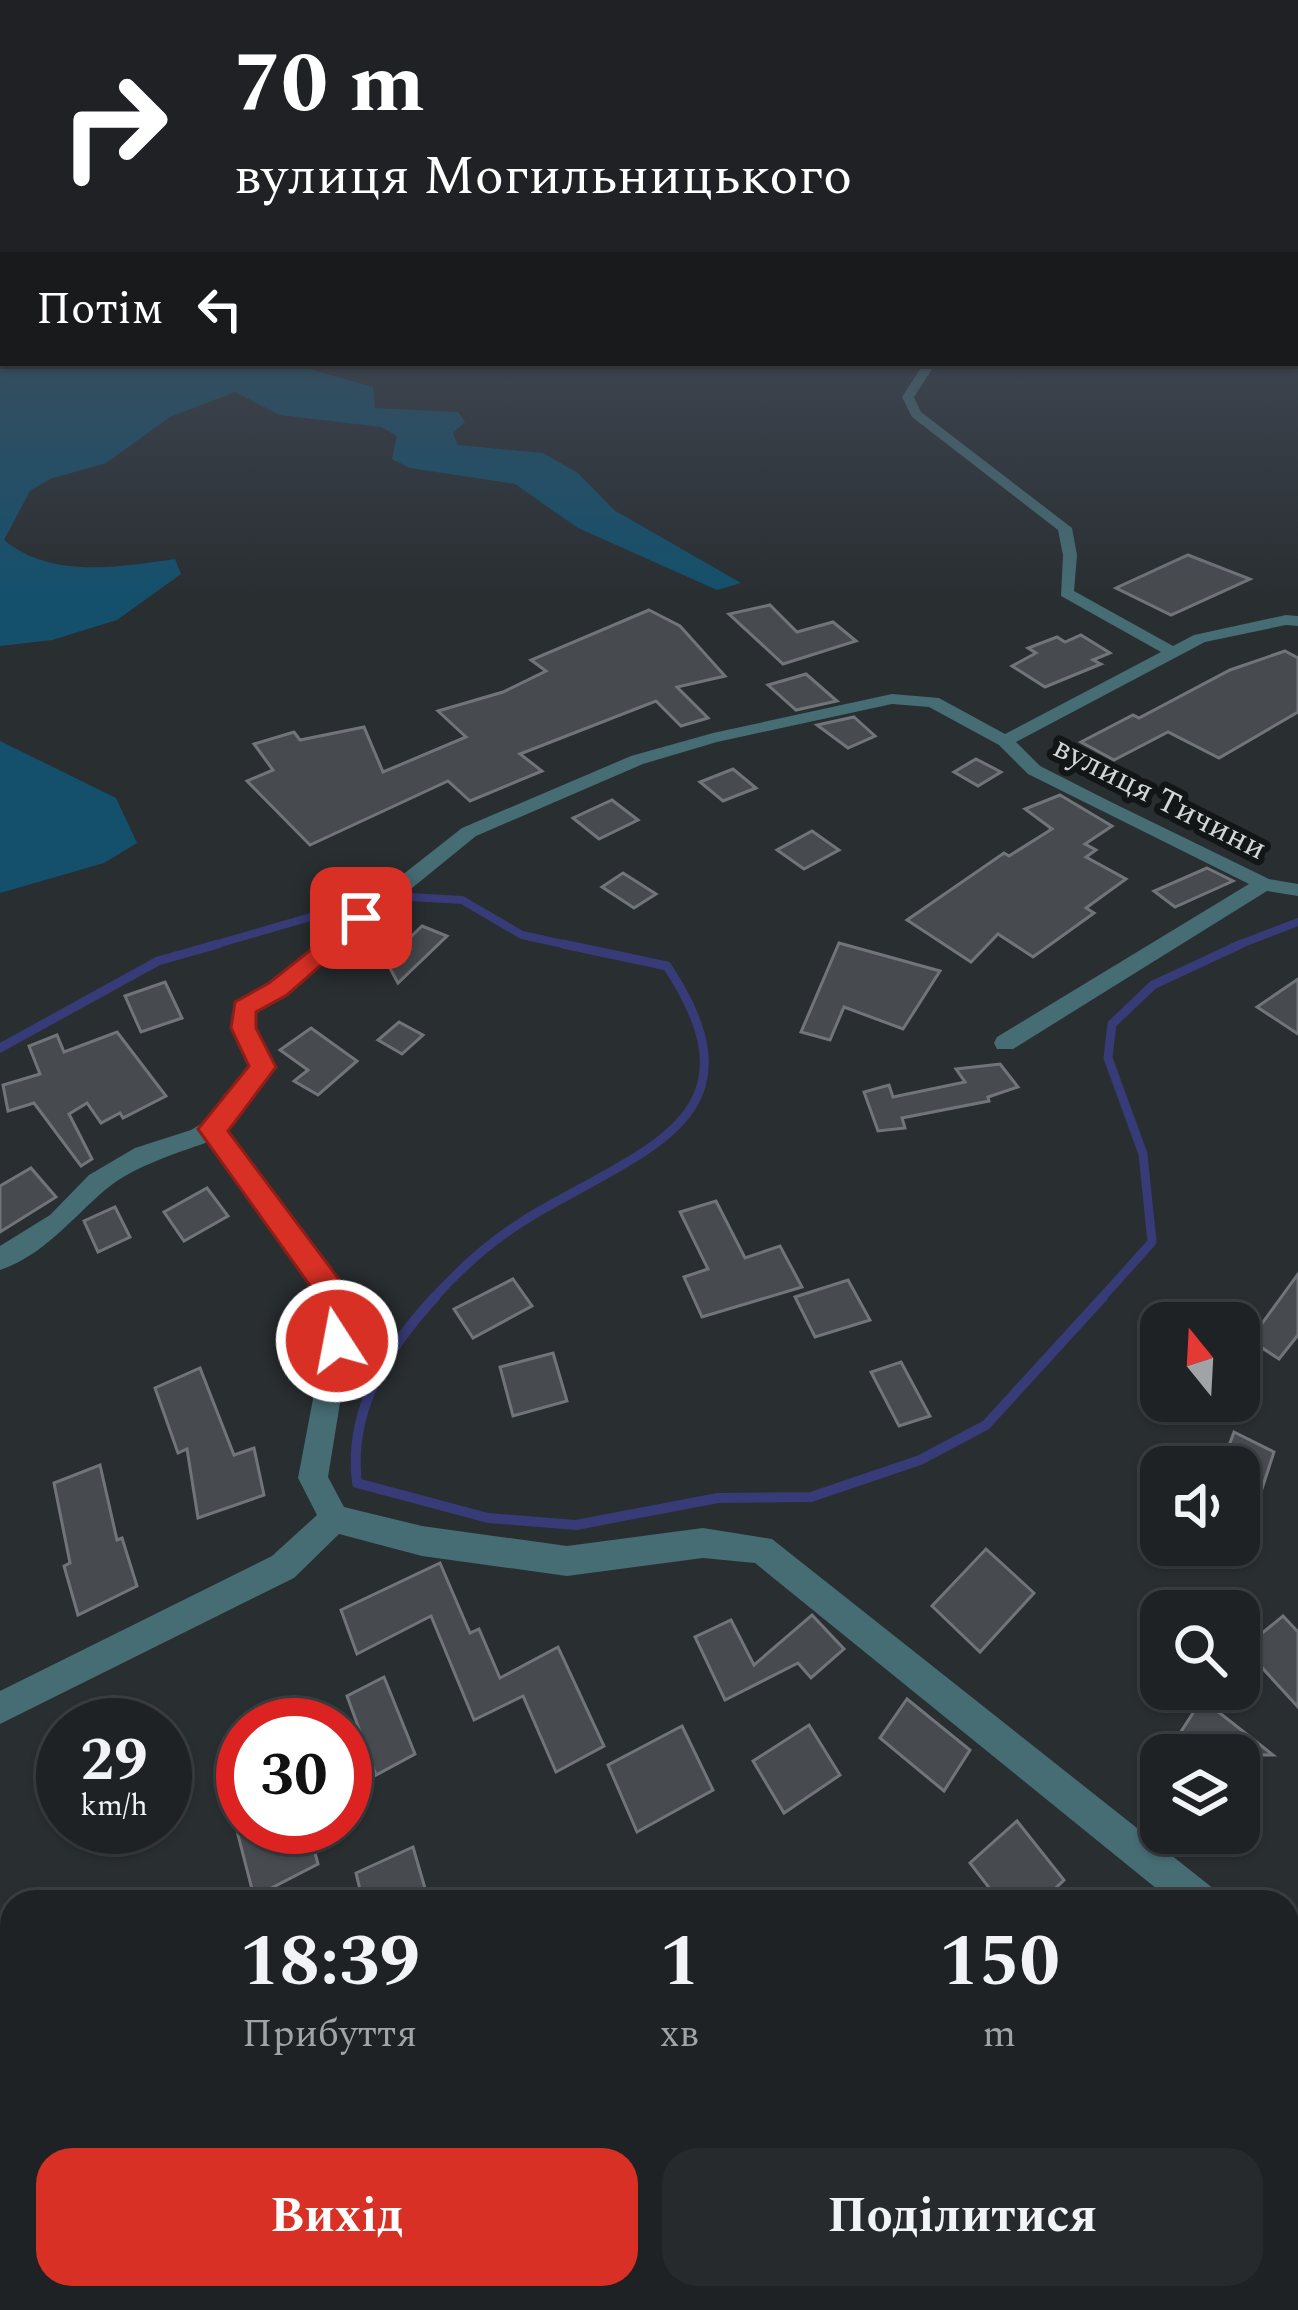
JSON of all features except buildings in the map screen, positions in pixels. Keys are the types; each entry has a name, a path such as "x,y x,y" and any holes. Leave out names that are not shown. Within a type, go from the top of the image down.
{"street":[{"path":"918,381 908,397 916,414 1065,528 1070,555 1066,593 1173,652"},
{"path":"1004,741 1200,638 1298,621"},
{"name":"вулиця Тичини","path":"394,892 469,832 493,819 638,760 713,738 892,699 933,702 1004,741 1034,770 1264,884 1298,890"},
{"path":"1005,1043 1264,884"},
{"path":"0,1259 59,1222 98,1182 143,1155 224,1120 263,1067 244,1028 244,1008 278,989 361,918"},
{"path":"211,1129 334,1295 337,1341 313,1478 334,1519 422,1541 567,1562 703,1543 761,1549 1186,1890"},
{"path":"0,1708 283,1567 334,1519"}],"shaded area":[{"path":"0,381 351,381 373,387 375,408 458,412 465,422 453,433 458,445 543,453 578,473 614,510 741,583 717,590 578,528 515,484 410,468 392,459 397,436 381,427 280,415 235,392 170,417 106,463 50,479 30,491 4,540 43,561 64,565 109,567 175,559 181,574 117,620 52,640 0,646"},
{"path":"0,741 116,798 137,843 104,863 0,893"}],"waterway":[{"path":"207,947 345,907 410,897 462,900 522,935 571,946"},
{"path":"1233,947 1298,922"},
{"path":"0,1048 158,961 218,944"},
{"path":"563,944 571,946"},
{"path":"1100,1300 1152,1242 1143,1154 1108,1058 1112,1024 1153,985 1241,944"},
{"path":"435,1297 509,1231 655,1144 682,1120 699,1091 704,1058 694,1016 667,966 571,946"},
{"path":"571,946 577,947"},
{"path":"432,1300 435,1297"},
{"path":"435,1297 401,1338 375,1382 359,1430 357,1483 488,1518 576,1525 718,1498 811,1497 920,1460 986,1425 1103,1297"}],"route":[{"path":"337,1341 334,1295 211,1129 224,1120 263,1067 244,1028 244,1008 278,989 361,918"}]}
